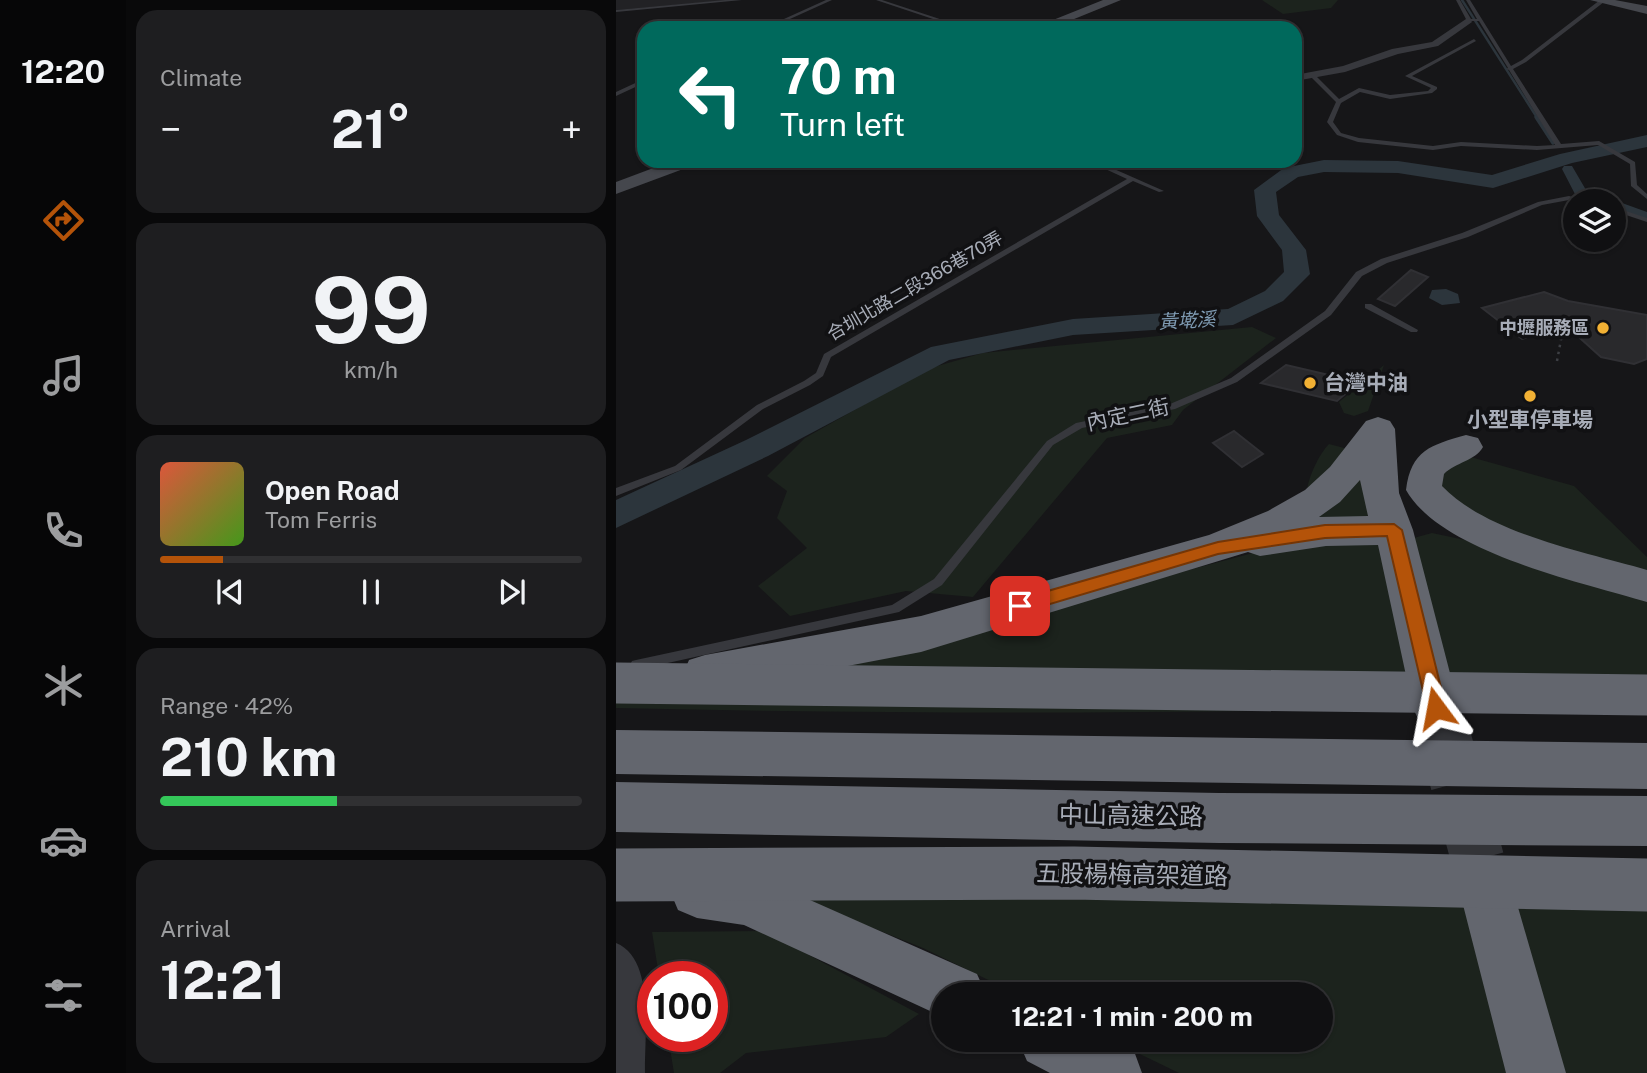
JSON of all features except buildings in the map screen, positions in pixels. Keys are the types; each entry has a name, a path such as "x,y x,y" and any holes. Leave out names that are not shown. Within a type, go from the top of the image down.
{"highway":[{"path":"620,679 920,634 1218,548 1264,529 1318,500 1351,468 1378,429 1377,480 1382,510 1394,530 1436,708"},
{"path":"1394,530 1400,517 1405,478 1417,456 1436,449 1466,447 1439,457 1422,476 1422,485 1438,508 1485,534 1647,586"},
{"path":"1218,548 1325,531 1394,530"},
{"path":"620,679 1647,695"},
{"path":"616,752 1647,766"},
{"name":"中山高速公路","path":"616,807 1219,818 1647,821"},
{"name":"五股楊梅高架道路","path":"616,876 1074,873 1647,885"},
{"path":"616,876 747,900 931,982"},
{"path":"1488,897 1536,1073"},
{"path":"1071,1052 1112,1073"}],"street":[{"path":"1060,21 1115,0"},
{"path":"1604,0 1647,8"},
{"path":"1302,77 1345,69 1395,51 1435,44 1473,20"},
{"path":"616,188 669,168"},
{"path":"616,958 628,976 628,1073"}],"lane":[{"path":"616,11 740,0"},
{"path":"782,21 830,0"},
{"path":"878,0 943,21"},
{"path":"1458,0 1509,69 1559,146"},
{"path":"1468,0 1473,20"},
{"path":"1509,69 1524,61 1604,0"},
{"path":"1063,20 1098,21"},
{"path":"1474,40 1408,76 1435,88 1430,92 1390,97 1359,90 1339,102 1330,122 1339,134 1358,139 1433,148 1461,144 1599,144 1633,163 1634,186 1647,197"},
{"path":"1312,75 1339,102"},
{"path":"616,94 637,84"},
{"path":"1117,168 1132,179 1161,191"},
{"name":"合圳北路二段366巷70弄","path":"616,492 678,468 760,407 814,379 820,374 827,356 1132,179"},
{"name":"內定二街","path":"620,679 895,609 938,582 1051,443 1079,425 1172,407 1234,380 1328,313 1359,274 1384,261 1465,235 1540,203 1563,199"},
{"path":"1626,213 1647,220"},
{"path":"1368,306 1413,330"}],"path":[{"path":"1557,361 1563,329"}],"shaded area":[{"path":"616,0 730,0 616,10"},
{"path":"1262,0 1338,0 1331,8 1283,14"},
{"path":"1446,289 1458,294 1460,303 1442,305 1429,298 1432,290"},
{"path":"1252,327 1276,338 1183,410 1172,425 1107,438 973,597 906,591 790,616 758,586 807,548 777,518 787,491 767,476 805,438 927,369 983,353"},
{"path":"1384,365 1368,411 1354,416 1344,413 1339,402"},
{"path":"1329,444 1348,449 1307,495 1314,468"},
{"path":"1467,456 1574,486 1647,557 1647,573 1487,526 1439,499 1437,472"},
{"path":"1362,473 1372,510 1366,517 1307,527"},
{"path":"1432,533 1503,548 1647,591 1647,714 1452,709 1410,539"},
{"path":"1299,541 1380,545 1419,708 1018,712 616,708 616,698 1147,581"},
{"path":"780,891 1470,893 1526,1073 1179,1073 1136,1052 1333,1052 1333,982 992,982 923,948"},
{"path":"1502,895 1647,896 1647,1073 1561,1073"},
{"path":"764,931 919,1014 886,1037 746,1053 720,1073 674,1073 671,1052 728,1052 728,961 657,961 652,932"}],"waterway":[{"path":"1462,0 1538,119"},
{"path":"1536,117 1553,143"},
{"name":"黃墘溪","path":"616,515 757,448 941,353 1073,327 1233,317 1274,296 1297,274 1294,250 1268,216 1265,190 1291,172 1324,166 1398,167 1493,182 1567,158 1647,141"},
{"path":"1568,169 1579,189"},
{"path":"1626,209 1647,217"}],"tunnel":[{"path":"1436,708 1443,734"},
{"path":"1443,732 1488,897"}],"place":[{"name":"中壢服務區","path":"1603,328"},
{"name":"台灣中油","path":"1310,383"},
{"name":"小型車停車場","path":"1530,396"}],"route":[{"path":"1020,606 1218,548 1325,531 1394,530 1436,708"}]}
